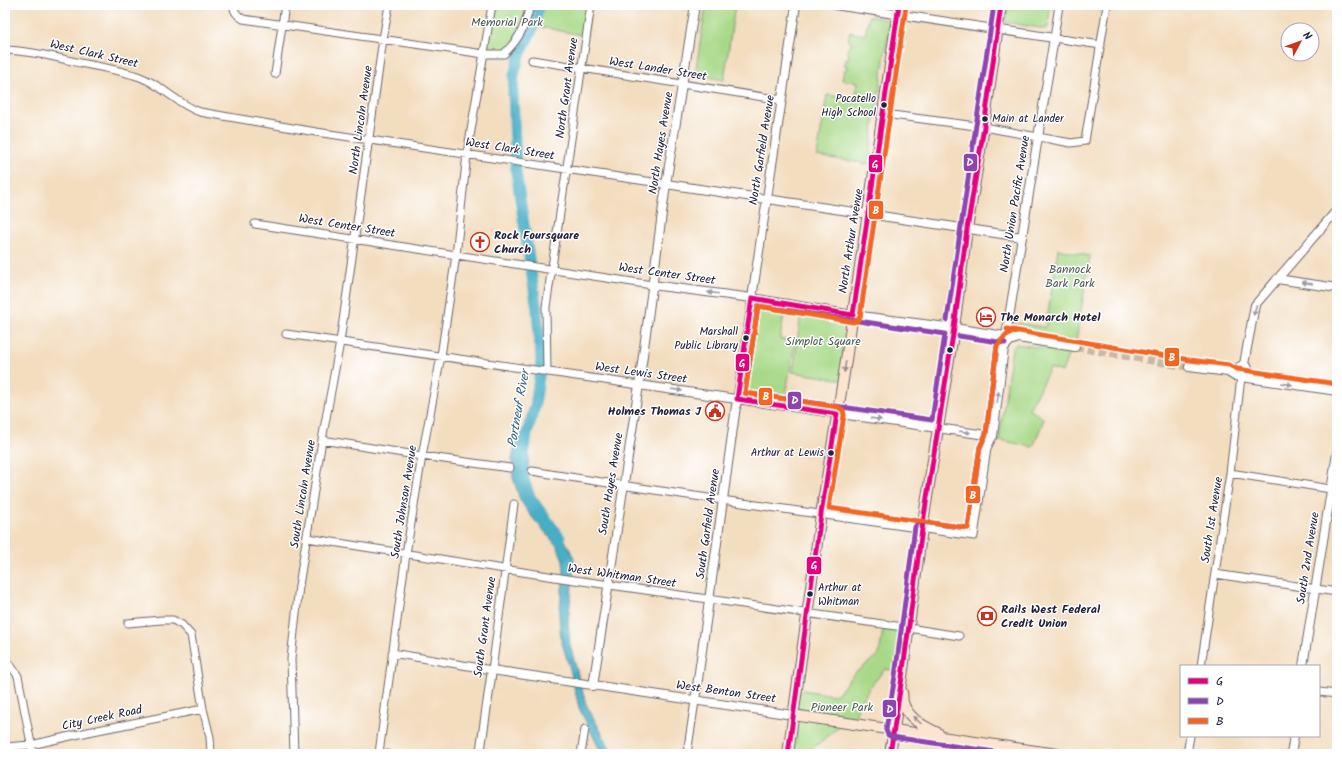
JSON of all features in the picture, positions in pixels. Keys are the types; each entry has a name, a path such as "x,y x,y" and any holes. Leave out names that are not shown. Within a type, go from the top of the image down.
{"main road":[{"path":"890,754 922,529 954,328 967,229 1002,5"},
{"name":"North Arthur Avenue","path":"788,754 821,514 884,114 898,10"},
{"path":"902,677 903,702 910,714 920,724 951,738"},
{"name":"West Benton Street","path":"793,715 1057,754"}],"street":[{"path":"234,5 237,15 243,19 484,54 504,54 513,46 526,24 530,5"},
{"path":"275,74 285,5"},
{"name":"North Lincoln Avenue","path":"356,239 389,5"},
{"name":"South Johnson Avenue","path":"387,754 379,752 392,653 406,554 456,255 467,154 492,5"},
{"name":"North Grant Avenue","path":"552,270 591,5"},
{"name":"North Hayes Avenue","path":"652,285 666,184 695,5"},
{"name":"North Garfield Avenue","path":"752,298 796,5"},
{"path":"835,5 898,10 998,29 1101,45"},
{"name":"North Union Pacific Avenue","path":"1006,336 1059,5"},
{"path":"884,114 984,127 1071,143 1085,141 1107,5"},
{"name":"West Clark Street","path":"5,50 22,51 103,67 140,77 152,82 188,108 200,112 369,140 1022,237"},
{"name":"West Lander Street","path":"532,60 782,100"},
{"path":"1257,379 1244,364 1255,305 1337,210"},
{"name":"West Center Street","path":"255,224 536,268 752,298 853,315 954,328 1075,347"},
{"name":"South Lincoln Avenue","path":"294,754 291,659 299,586 356,239"},
{"path":"547,372 546,307 552,270"},
{"path":"1277,279 1337,288"},
{"name":"South Hayes Avenue","path":"589,686 608,585 624,485 652,285"},
{"name":"South Garfield Avenue","path":"687,754 752,298"},
{"name":"West Lewis Street","path":"286,334 993,436"},
{"path":"991,334 1000,340 1004,348"},
{"path":"532,471 723,501 974,536 987,448 993,436 1004,348 1010,341 1018,338"},
{"path":"1228,372 1244,364"},
{"path":"1189,367 1228,372 1234,376 1337,391"},
{"name":"South 1st Avenue","path":"1201,665 1230,473 1241,377"},
{"path":"322,440 510,468"},
{"name":"South 2nd Avenue","path":"1303,665 1315,589 1334,489 1337,453"},
{"path":"1230,473 1334,489"},
{"name":"South Grant Avenue","path":"480,754 514,504"},
{"name":"West Whitman Street","path":"307,538 561,578 959,636"},
{"path":"1214,574 1337,592"},
{"path":"128,623 173,620 182,625 191,634 203,709 210,737 211,754"},
{"name":"West Benton Street","path":"392,653 589,686 793,715"},
{"path":"5,660 12,666 18,676 33,754"},
{"path":"1320,692 1337,694"},
{"name":"City Creek Road","path":"5,747 31,745 203,709"},
{"path":"581,754 585,729"},
{"path":"1187,754 1190,737"},
{"path":"1291,754 1294,737"}],"green space":[{"name":"Memorial Park","path":"492,5 591,5 586,36 526,24 504,54 484,54"},
{"path":"706,5 735,5 724,80 695,75"},
{"path":"1008,5 1034,5 1050,8 1048,27 1045,29 1005,22"},
{"path":"869,16 890,20 868,164 817,156 827,95 855,99 858,82 842,80 844,70 846,71 847,66 845,66 845,60 848,60 849,53 847,52 851,42 848,41 850,32 865,35"},
{"name":"Bannock Bark Park","path":"1058,249 1090,256 1076,341 1019,333 1015,328 1015,323 1046,326"},
{"name":"Simplot Square","path":"802,307 853,315 843,380 793,372"},
{"path":"758,308 784,313 780,339 795,342 785,398 745,392"},
{"path":"1016,344 1069,352 1062,372 1050,368 1029,409 1044,419 1033,447 999,440 1012,348"},
{"name":"Pioneer Park","path":"884,624 908,628 902,672 885,669 869,688 863,700 858,705 854,724 843,723 806,754 788,754 797,689 833,695 839,693 856,672 879,655"}],"water":[{"path":"528,434 520,467 525,495 538,516 558,531 565,540 574,558 574,571 568,621 570,645 586,704 613,754 602,754 579,708 570,669 561,640 559,615 564,573 563,560 557,546 531,516 520,500 513,478 512,460 516,438"}],"waterway":[{"name":"Portneuf River","path":"539,5 534,26 519,57 514,75 513,91 516,172 537,310 541,362 535,406 527,433 523,477 530,497 560,538"}],"tunnel":[{"path":"1075,347 1189,367"}],"transit line":[{"name":"G","path":"788,754 821,514 837,414 737,399 752,298 853,315 899,5"},
{"name":"D","path":"947,320 994,5"},
{"name":"G","path":"890,754 922,529 954,328 967,229 984,127 1001,5"},
{"name":"B","path":"906,6 860,317 857,321 853,322 758,306 745,393 838,407 843,410 844,415 829,508 968,528 980,447 986,434 997,346 1006,335 1016,331"},
{"name":"D","path":"758,306 945,334 932,420 745,393 758,306"},
{"name":"B","path":"1007,329 1190,360 1229,365 1237,369 1337,384"},
{"name":"D","path":"1009,754 892,737 888,735 886,730 895,676 915,527 918,523 922,522 968,528 980,447 986,434 997,346 1006,335 1016,331"},
{"name":"D","path":"959,336 1005,343"}],"place":[{"name":"Pocatello High School","path":"884,105"},
{"name":"Main at Lander","path":"985,119"},
{"name":"Rock Foursquare Church","path":"480,242"},
{"name":"The Monarch Hotel","path":"986,317"},
{"name":"Marshall Public Library","path":"746,338"},
{"name":"Holmes Thomas J","path":"715,411"},
{"name":"Arthur at Lewis","path":"831,453"},
{"name":"Arthur at Whitman","path":"810,594"},
{"name":"Rails West Federal Credit Union","path":"987,616"}]}
